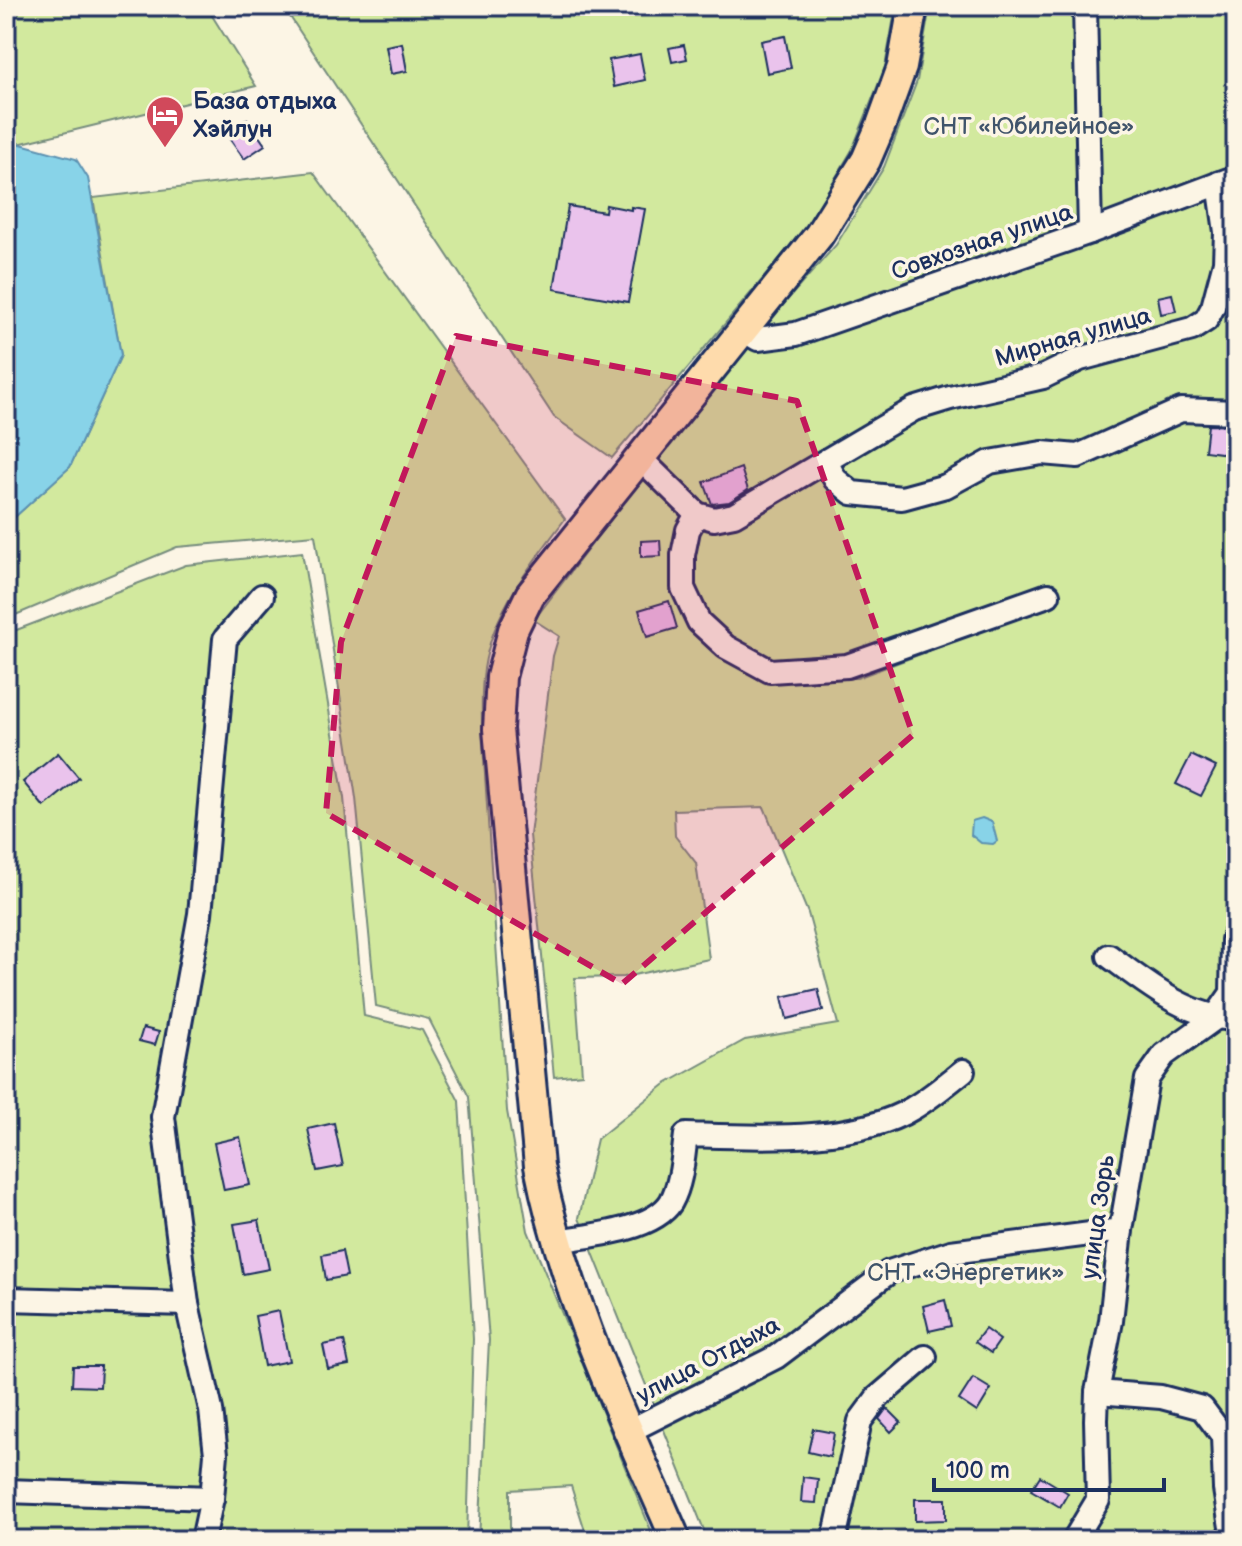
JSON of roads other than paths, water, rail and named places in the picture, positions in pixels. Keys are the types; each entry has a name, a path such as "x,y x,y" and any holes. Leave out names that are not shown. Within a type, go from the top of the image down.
{"main road":[{"path":"676,1540 574,1300 556,1241 539,1166 498,729 501,677 513,630 530,595 819,235 866,160 902,67 913,6"}],"street":[{"path":"1085,6 1090,232"},
{"name":"Совхозная улица","path":"743,330 758,339 796,334 1090,232 1228,180"},
{"name":"Мирная улица","path":"826,461 914,409 1043,377 1080,359 1192,329 1206,320 1213,307 1225,262 1228,180"},
{"path":"641,459 697,514 714,519 734,515 826,461 835,479 852,493 902,498 946,486 990,462 1042,453 1078,456 1181,410 1236,412"},
{"path":"697,514 688,530 683,555 683,588 693,611 699,622 726,647 770,671 847,666 1048,595"},
{"path":"203,1540 212,1498 216,1454 211,1410 187,1304 163,1117 200,914 225,639 262,596"},
{"name":"улица Зорь","path":"1074,1540 1098,1500 1097,1392 1111,1321 1121,1230 1147,1079 1164,1055 1225,1019 1232,993 1233,940 1236,932"},
{"path":"1109,956 1159,993 1225,1019"},
{"path":"556,1241 632,1226 656,1217 670,1203 680,1178 686,1135 770,1138 865,1128 911,1110 963,1071"},
{"name":"улица Отдыха","path":"629,1431 776,1357 889,1272 951,1252 1121,1230"},
{"path":"6,1299 187,1304"},
{"path":"834,1540 860,1421 877,1398 925,1357"},
{"path":"1097,1392 1161,1397 1202,1408 1223,1436 1225,1489 1233,1540"},
{"path":"6,1491 212,1498"}],"water":[{"path":"6,140 76,159 88,178 121,355 70,467 6,525"},
{"path":"982,818 992,822 997,841 993,844 981,843 971,835 972,821"}],"place":[{"name":"База отдыха Хэйлун","path":"165,149"}],"park label":[{"name":"СНТ «Юбилейное»","path":"1029,126"},
{"name":"СНТ «Энергетик»","path":"966,1272"}]}
